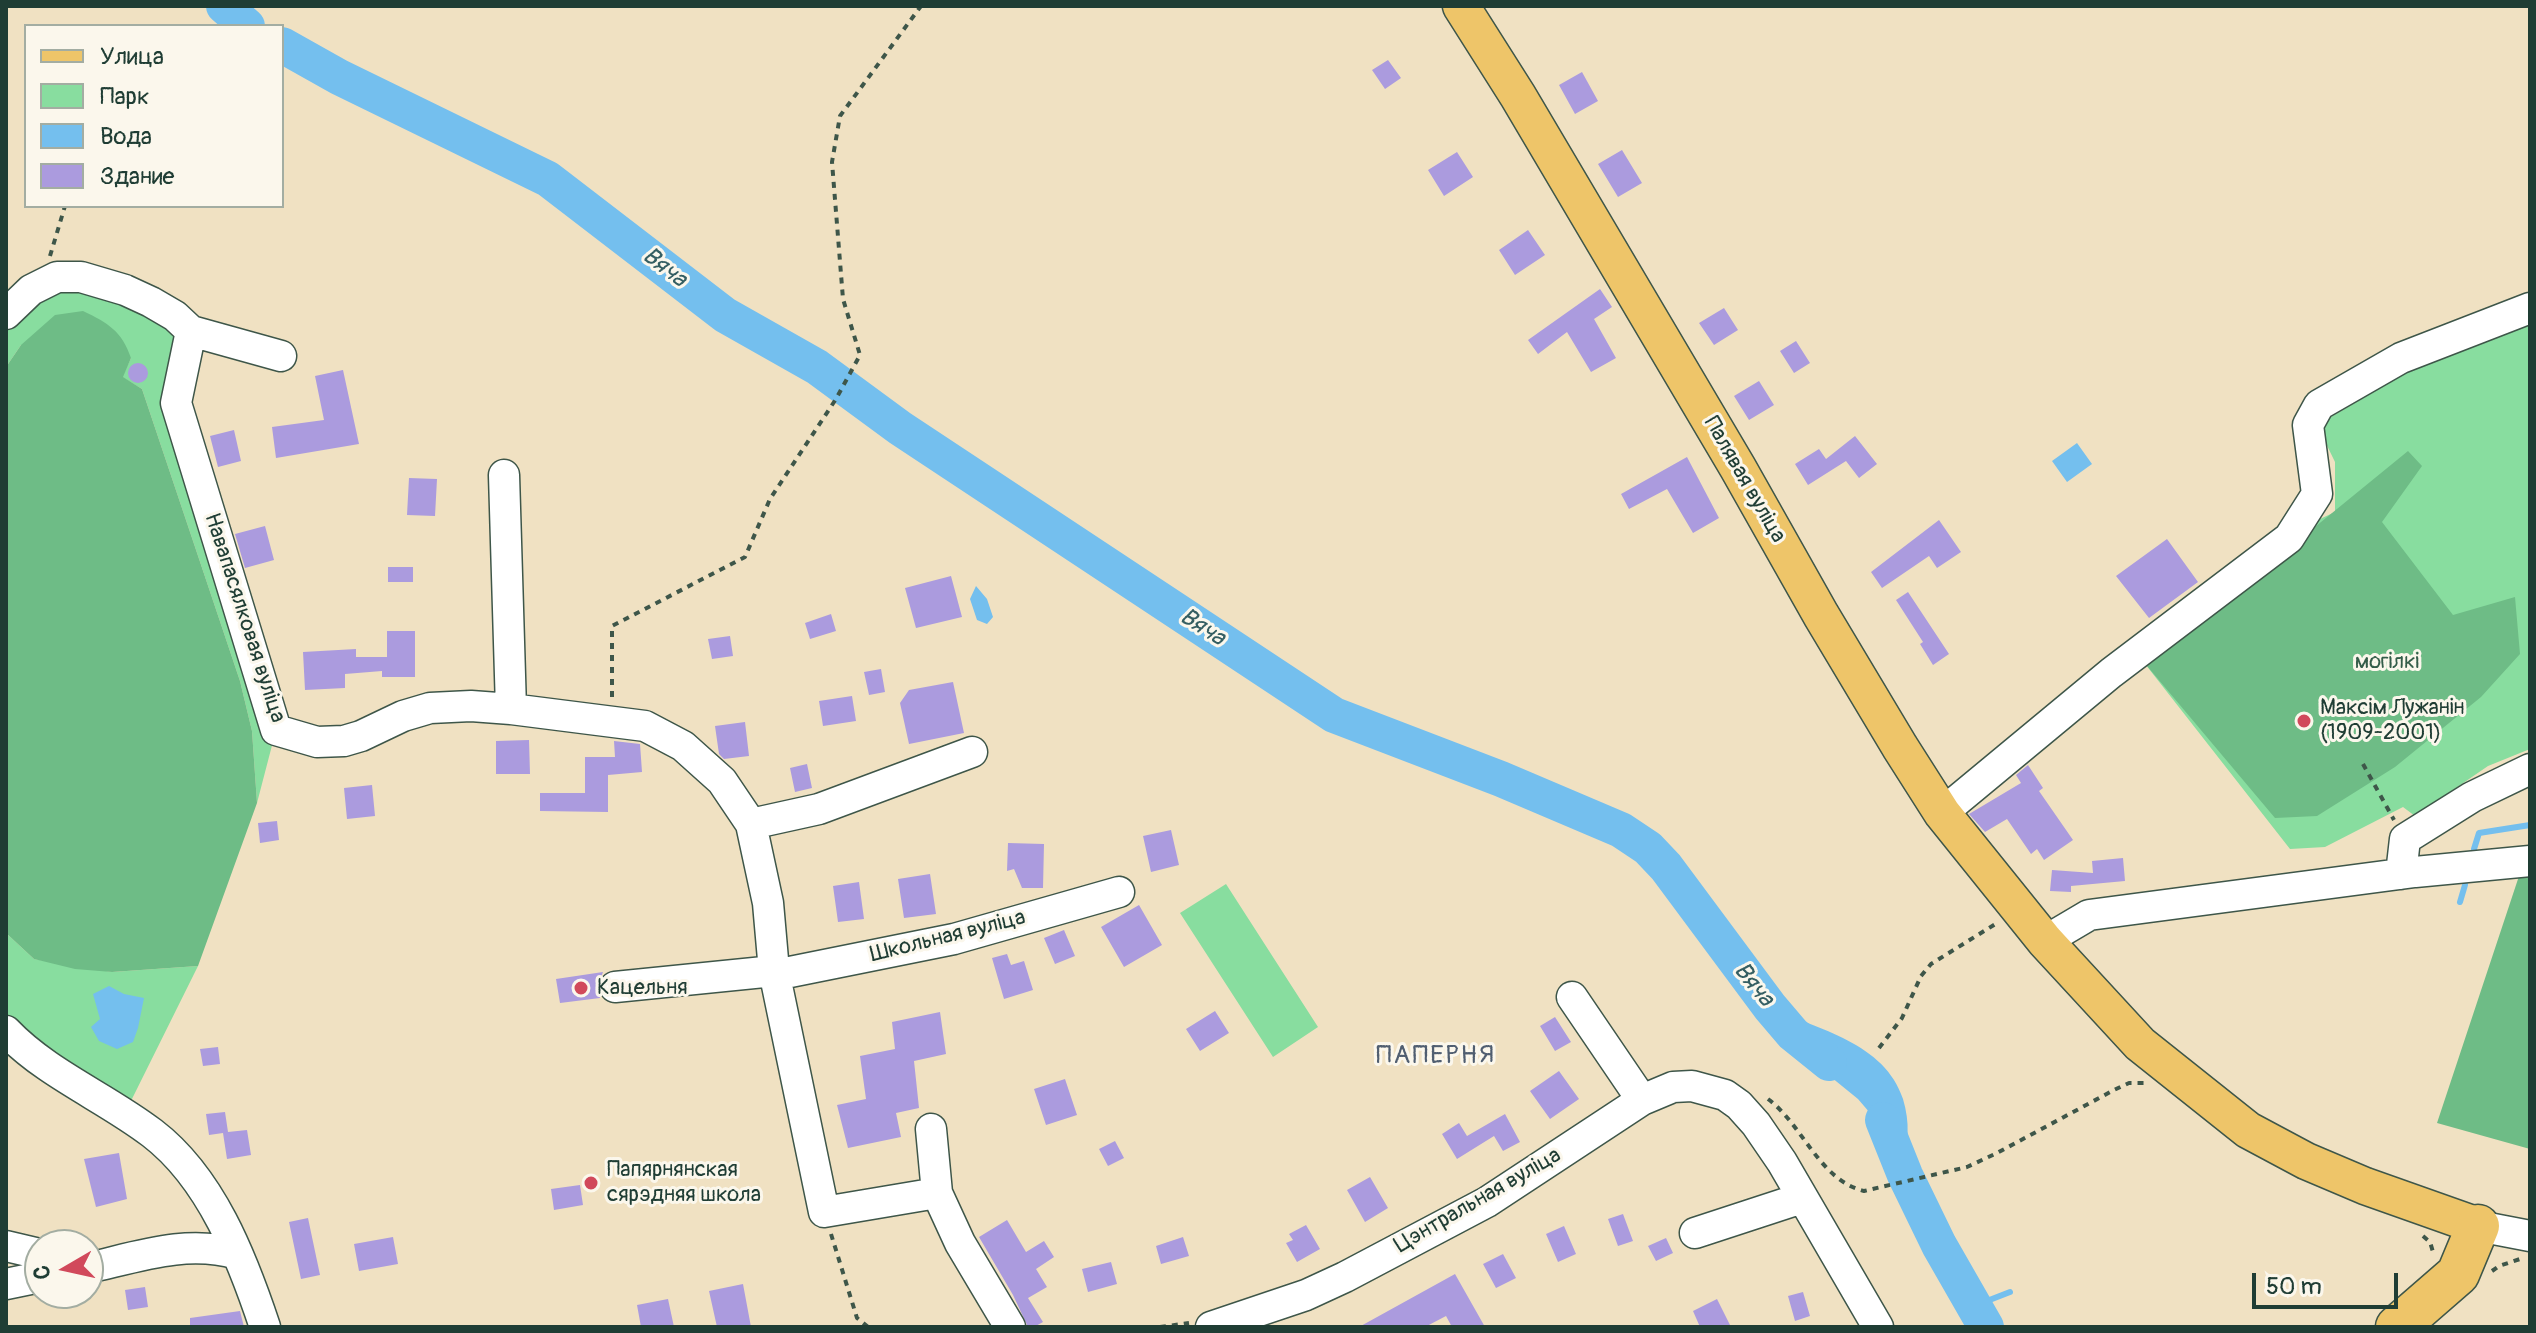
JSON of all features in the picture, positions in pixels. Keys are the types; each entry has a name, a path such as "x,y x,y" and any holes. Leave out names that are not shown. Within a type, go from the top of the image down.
{"highway":[{"path":"2397,1327 2458,1274 2478,1226"}],"main road":[{"name":"Палявая вуліца","path":"1461,6 1738,468 1821,615 1942,813 2045,941 2140,1044 2248,1130 2306,1161 2365,1186 2478,1226"}],"street":[{"path":"6,314 31,290 57,277 81,277 125,290 151,302 175,316 191,331 281,356"},
{"path":"1942,813 2111,673 2289,538 2317,494 2308,425 2319,405 2401,358 2530,308"},
{"name":"Навапасялковая вуліца","path":"191,331 176,403 276,730 317,742 344,741 430,708 471,706 645,726 683,746 722,781 751,824"},
{"path":"504,475 511,709"},
{"path":"937,1193 824,1212 774,971 768,903 751,824 819,809 972,752"},
{"path":"2401,874 2405,839 2472,797 2530,769"},
{"path":"2045,941 2089,915 2401,874 2530,861"},
{"name":"Школьная вуліца","path":"615,987 790,972 954,939 1119,892"},
{"path":"1572,997 1642,1100"},
{"path":"6,1031 56,1071 153,1134 183,1162 210,1200 237,1254 265,1327"},
{"name":"Цэнтральная вуліца","path":"1211,1327 1306,1295 1358,1270 1487,1202 1642,1100 1673,1087 1692,1086 1725,1095 1739,1105 1769,1143 1802,1198"},
{"path":"931,1129 937,1193 960,1243 1010,1327"},
{"path":"1695,1233 1802,1198 1878,1327"},
{"path":"2478,1226 2530,1236"},
{"path":"104,1264 189,1247 214,1247 237,1254"}],"path":[{"path":"613,723 612,626 745,557 770,499 836,399 860,355 843,299 832,162 840,116 921,6"},
{"path":"31,290 51,255 64,208"},
{"path":"2363,764 2405,839"},
{"path":"1879,1048 1902,1018 1921,976 1931,964 2001,921 2015,903"},
{"path":"1881,1188 1967,1167 2129,1083 2150,1083"},
{"path":"824,1212 857,1318 868,1327"},
{"path":"2420,1234 2430,1242 2434,1255 2432,1270 2484,1278 2499,1266 2530,1257"}],"green space":[{"path":"57,277 175,316 177,403 276,730 257,803 252,731 240,681 142,389 122,377 131,358 21,345 6,367 6,314"},
{"path":"83,311 113,329 131,358 123,377 142,389 240,681 252,731 257,803 198,966 112,972 75,969 34,959 6,933 6,367 21,345 55,315"},
{"name":"могілкі","path":"2530,322 2530,749 2488,766 2415,816 2403,807 2325,847 2290,849 2142,660 2303,527 2335,512 2335,462 2317,425 2430,359"},
{"path":"2408,451 2422,466 2382,522 2453,615 2515,597 2520,654 2481,697 2395,767 2317,816 2275,818 2142,660 2261,571"},
{"path":"2520,873 2530,874 2530,1149 2437,1123"},
{"path":"1226,884 1318,1027 1273,1057 1180,913"},
{"path":"6,933 34,959 112,972 198,966 124,1115 6,1031"}],"water":[{"path":"2077,443 2092,464 2067,482 2052,461"},
{"path":"976,586 987,599 993,617 987,624 977,620 970,599"},
{"path":"109,986 124,994 144,998 133,1042 117,1049 99,1041 91,1027 100,1019 93,994"},
{"path":"1770,1008 1848,1040 1881,1064 1894,1080 1907,1116 1906,1149 1901,1166 1870,1113 1858,1099 1810,1060"}],"building":[{"path":"1388,60 1401,78 1385,89 1372,70"},
{"path":"1582,72 1598,101 1575,114 1559,85"},
{"path":"1622,150 1642,183 1618,197 1598,164"},
{"path":"1457,152 1473,177 1444,196 1428,170"},
{"path":"1528,230 1545,255 1515,275 1499,250"},
{"path":"1600,289 1612,307 1594,319 1616,358 1591,372 1567,332 1538,354 1528,340"},
{"path":"1724,308 1738,330 1714,345 1699,323"},
{"path":"1796,341 1810,363 1794,373 1780,351"},
{"path":"138,363 145,366 148,373 145,380 138,383 131,380 128,373 131,366"},
{"path":"343,370 359,444 276,458 272,427 324,420 315,376"},
{"path":"1759,381 1774,405 1749,420 1734,396"},
{"path":"234,430 241,461 218,467 210,436"},
{"path":"1855,436 1877,464 1859,478 1846,461 1808,485 1795,464 1819,449 1826,459"},
{"path":"1687,457 1719,518 1693,533 1667,489 1629,509 1621,494"},
{"path":"409,478 437,479 435,516 407,515"},
{"path":"1939,520 1961,552 1937,568 1929,556 1882,588 1871,572"},
{"path":"265,526 274,560 245,568 235,534"},
{"path":"2167,539 2198,582 2149,618 2116,576"},
{"path":"388,567 413,567 413,582 388,582"},
{"path":"951,576 962,617 916,628 905,588"},
{"path":"1908,592 1949,654 1933,665 1920,644 1923,642 1896,600"},
{"path":"831,614 836,631 810,639 805,623"},
{"path":"387,631 415,631 415,677 382,677 382,671 345,674 345,688 305,690 303,652 356,649 356,657 387,657"},
{"path":"730,636 733,656 712,659 708,639"},
{"path":"881,669 885,692 869,695 864,672"},
{"path":"953,682 964,733 909,744 900,703 909,690"},
{"path":"852,696 856,721 823,726 819,701"},
{"path":"745,722 749,756 724,759 719,754 715,726"},
{"path":"529,740 530,774 496,774 496,741"},
{"path":"614,741 640,744 642,772 608,775 608,812 540,811 540,793 585,793 585,757 615,757"},
{"path":"807,764 812,788 795,792 790,768"},
{"path":"2028,765 2043,788 2039,791 2073,840 2044,860 2037,849 2031,854 2007,819 1985,832 1969,814 2021,783 2016,775"},
{"path":"372,785 375,816 347,819 344,788"},
{"path":"277,821 279,840 260,843 258,823"},
{"path":"1171,830 1179,865 1151,872 1143,836"},
{"path":"1008,843 1044,844 1043,888 1022,888 1014,869 1007,871"},
{"path":"2123,858 2125,881 2071,886 2071,892 2050,891 2052,870 2093,873 2092,861"},
{"path":"930,874 936,914 904,918 898,879"},
{"path":"859,882 864,919 838,922 833,886"},
{"path":"1139,905 1162,945 1124,967 1101,927"},
{"path":"1064,930 1075,956 1055,964 1044,938"},
{"path":"1007,954 1011,965 1024,961 1033,990 1004,999 992,958"},
{"name":"Кацельня","path":"603,972 597,988 600,998 560,1003 556,979"},
{"path":"1215,1011 1229,1033 1200,1051 1186,1029"},
{"path":"940,1012 946,1054 914,1061 919,1108 896,1113 901,1137 848,1148 837,1105 866,1099 860,1056 895,1049 892,1022"},
{"path":"1555,1017 1571,1042 1555,1051 1540,1026"},
{"path":"218,1047 220,1064 203,1066 200,1049"},
{"path":"1559,1071 1579,1099 1550,1119 1530,1091"},
{"path":"1065,1079 1077,1115 1046,1125 1034,1089"},
{"path":"225,1112 228,1132 247,1130 251,1155 227,1159 223,1133 209,1135 206,1114"},
{"path":"1505,1114 1520,1142 1503,1151 1494,1136 1457,1159 1442,1134 1459,1123 1467,1136"},
{"path":"1115,1141 1124,1158 1108,1166 1099,1149"},
{"path":"119,1153 127,1199 96,1207 84,1159"},
{"path":"1370,1177 1388,1208 1365,1222 1347,1190"},
{"path":"580,1185 583,1205 554,1210 551,1189"},
{"path":"1623,1214 1633,1241 1618,1246 1608,1219"},
{"path":"308,1218 320,1275 301,1279 289,1222"},
{"path":"1007,1220 1026,1252 1044,1241 1054,1257 1036,1269 1047,1287 1028,1298 1043,1322 1034,1327 1028,1327 979,1237"},
{"path":"1306,1225 1320,1249 1297,1262 1286,1243 1293,1240 1289,1234"},
{"path":"1564,1226 1576,1254 1558,1262 1546,1234"},
{"path":"393,1237 398,1264 359,1271 354,1244"},
{"path":"1183,1237 1189,1256 1161,1264 1156,1246"},
{"path":"1666,1238 1673,1253 1656,1261 1648,1246"},
{"path":"1503,1254 1516,1278 1496,1288 1483,1264"},
{"path":"1111,1262 1117,1284 1088,1292 1082,1269"},
{"path":"1455,1274 1485,1327 1452,1327 1446,1316 1425,1327 1359,1327"},
{"path":"743,1284 751,1327 717,1327 709,1291"},
{"path":"145,1287 148,1307 128,1310 125,1290"},
{"path":"1803,1292 1810,1316 1795,1321 1788,1296"},
{"path":"668,1299 674,1327 641,1327 637,1305"},
{"path":"1717,1299 1731,1327 1700,1327 1693,1311"},
{"path":"240,1311 244,1327 190,1327 190,1318"}],"waterway":[{"name":"Вяча","path":"224,6 245,24"},
{"name":"Вяча","path":"284,46 339,77 548,179 725,315 817,367 900,428 1334,715 1501,779 1621,830 1648,848 1666,867 1770,1007 1793,1034 1829,1063"},
{"path":"2474,849 2479,833 2530,825"},
{"path":"2460,902 2465,885"},
{"name":"Вяча","path":"1883,1120 1905,1175 1939,1245 1986,1327"},
{"path":"1974,1306 2010,1292"}],"place":[{"name":"Максiм Лужанiн (1909-2001)","path":"2304,721"},
{"name":"Кацельня","path":"581,988"},
{"name":"Папярнянская сярэдняя школа","path":"591,1183"}],"district":[{"name":"ПАПЕРНЯ","path":"1436,1056"}]}
